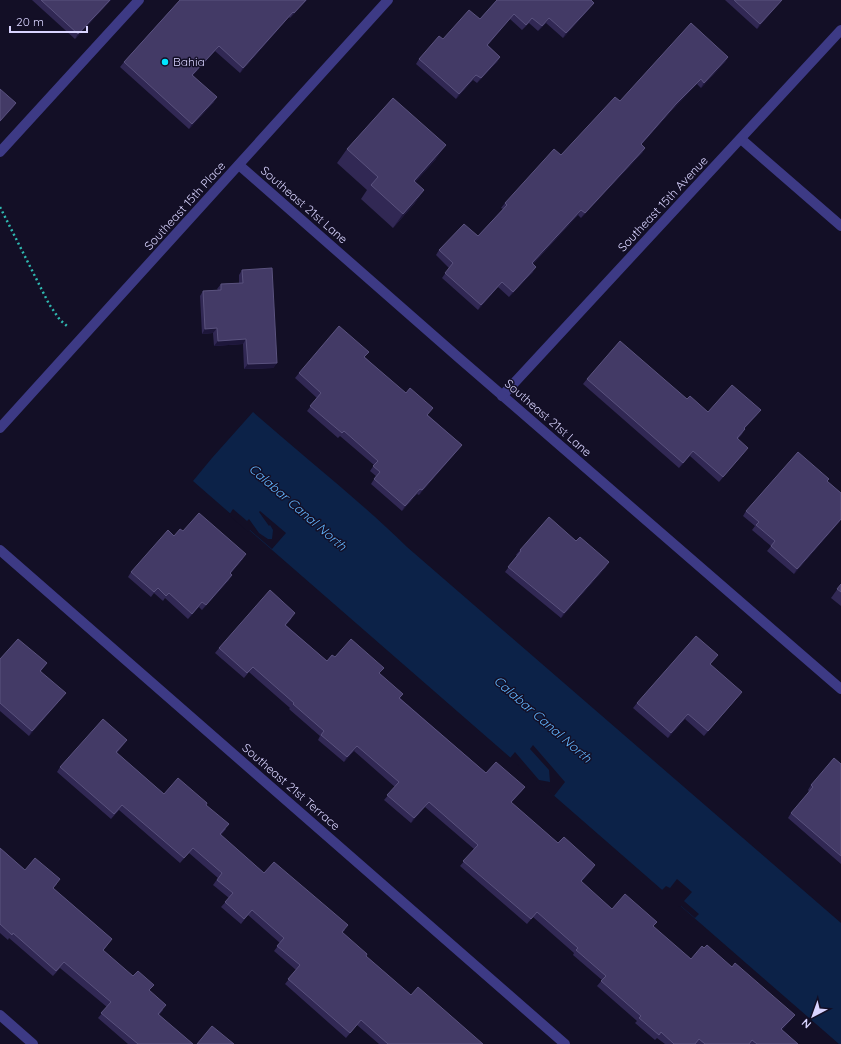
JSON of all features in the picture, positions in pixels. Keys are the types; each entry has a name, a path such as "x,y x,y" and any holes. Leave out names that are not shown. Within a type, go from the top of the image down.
{"street":[{"path":"0,152 139,0"},
{"name":"Southeast 15th Place","path":"0,428 388,0"},
{"name":"Southeast 15th Avenue","path":"502,396 841,30"},
{"path":"741,139 841,226"},
{"name":"Southeast 21st Lane","path":"239,165 502,396 841,689"},
{"name":"Southeast 21st Terrace","path":"0,550 565,1044"},
{"path":"0,1015 33,1044"}],"path":[{"path":"0,207 53,311 60,320 81,339"}],"water":[{"name":"Calabar Canal North","path":"253,412 841,923 841,1044 839,1044 193,481"}],"pier":[{"path":"233,509 247,521 249,519 259,533 268,539 272,539 273,530 259,512 260,511 286,533 272,549 250,530 248,532 229,515"},
{"path":"533,745 565,782 554,796 510,758 515,752 539,780 550,782 549,770 530,749"},
{"path":"677,879 692,892 684,901 699,914 695,918 681,906 679,907 661,891 666,886 670,888"}],"building":[{"path":"41,0 110,0 78,34"},
{"name":"Bahia","path":"180,0 306,0 294,13 293,12 243,68 219,46 192,75 217,97 192,124 124,62"},
{"path":"497,0 591,0 594,3 566,33 549,18 542,26 532,18 526,25 514,14 487,45 500,57 481,78 476,75 459,94 419,59 439,36 443,39 469,10 480,19"},
{"path":"734,0 782,0 760,24"},
{"path":"691,23 728,57 704,83 701,79 676,104 641,144 645,148 585,213 581,210 532,263 536,267 513,292 502,282 481,305 445,273 453,263 439,250 464,224 478,236 507,205 505,203 554,149 561,155 615,97 620,101"},
{"path":"0,89 16,103 0,121"},
{"path":"393,98 446,145 414,181 424,190 403,214 371,185 378,177 347,149"},
{"path":"272,268 277,363 248,364 246,339 218,341 217,328 205,329 203,291 221,290 221,284 243,283 242,270"},
{"path":"339,326 369,352 364,357 406,393 410,388 433,408 427,415 462,445 422,490 420,489 405,506 374,479 380,472 373,466 378,461 344,431 342,433 310,406 321,393 299,373"},
{"path":"620,341 687,399 690,396 708,412 732,385 761,410 737,438 748,448 723,477 693,451 683,463 587,379"},
{"path":"798,452 829,479 827,481 841,493 841,519 797,569 771,546 775,541 756,525 759,522 746,511"},
{"path":"199,513 246,554 230,573 232,575 206,605 202,602 192,614 169,593 166,596 158,588 154,592 131,572 168,530 174,536 180,529 183,531"},
{"path":"549,517 576,541 580,537 609,562 564,613 508,567 521,551 520,550"},
{"path":"841,584 841,592 837,589"},
{"path":"270,590 295,613 285,625 327,661 332,655 335,657 351,639 384,668 379,673 403,694 399,698 486,773 496,762 525,787 511,802 558,843 564,837 595,865 581,881 612,909 625,894 657,922 653,926 691,959 702,946 704,948 707,945 732,967 735,963 795,1015 781,1029 798,1044 757,1044 752,1040 749,1044 705,1044 699,1039 695,1044 674,1044 661,1032 659,1035 639,1018 641,1016 601,981 606,976 576,950 578,948 537,912 531,919 463,861 478,845 429,802 414,818 387,795 399,782 357,746 347,757 321,735 324,731 253,667 247,673 219,648"},
{"path":"696,636 718,655 710,664 742,692 708,731 688,714 671,733 637,703"},
{"path":"18,639 47,663 40,671 66,693 32,731 0,703 0,659"},
{"path":"103,719 127,740 116,752 164,794 178,778 207,803 206,805 229,824 220,834 264,873 274,862 348,925 342,932 367,954 366,956 411,995 418,987 483,1044 388,1044 361,1020 350,1033 288,979 300,965 277,946 284,938 252,910 244,919 225,902 233,893 217,880 222,873 193,848 184,858 122,805 114,814 60,767"},
{"path":"834,758 841,764 841,856 791,813 813,787 811,785"},
{"path":"0,848 25,870 35,858 60,879 53,888 112,939 103,950 133,976 138,971 154,985 149,990 166,1005 158,1014 193,1044 138,1044 101,1013 111,1002 64,962 56,971 13,933 12,935 0,924"},
{"path":"212,1026 234,1044 197,1044"}],"place":[{"name":"Bahia","path":"165,62"}]}
